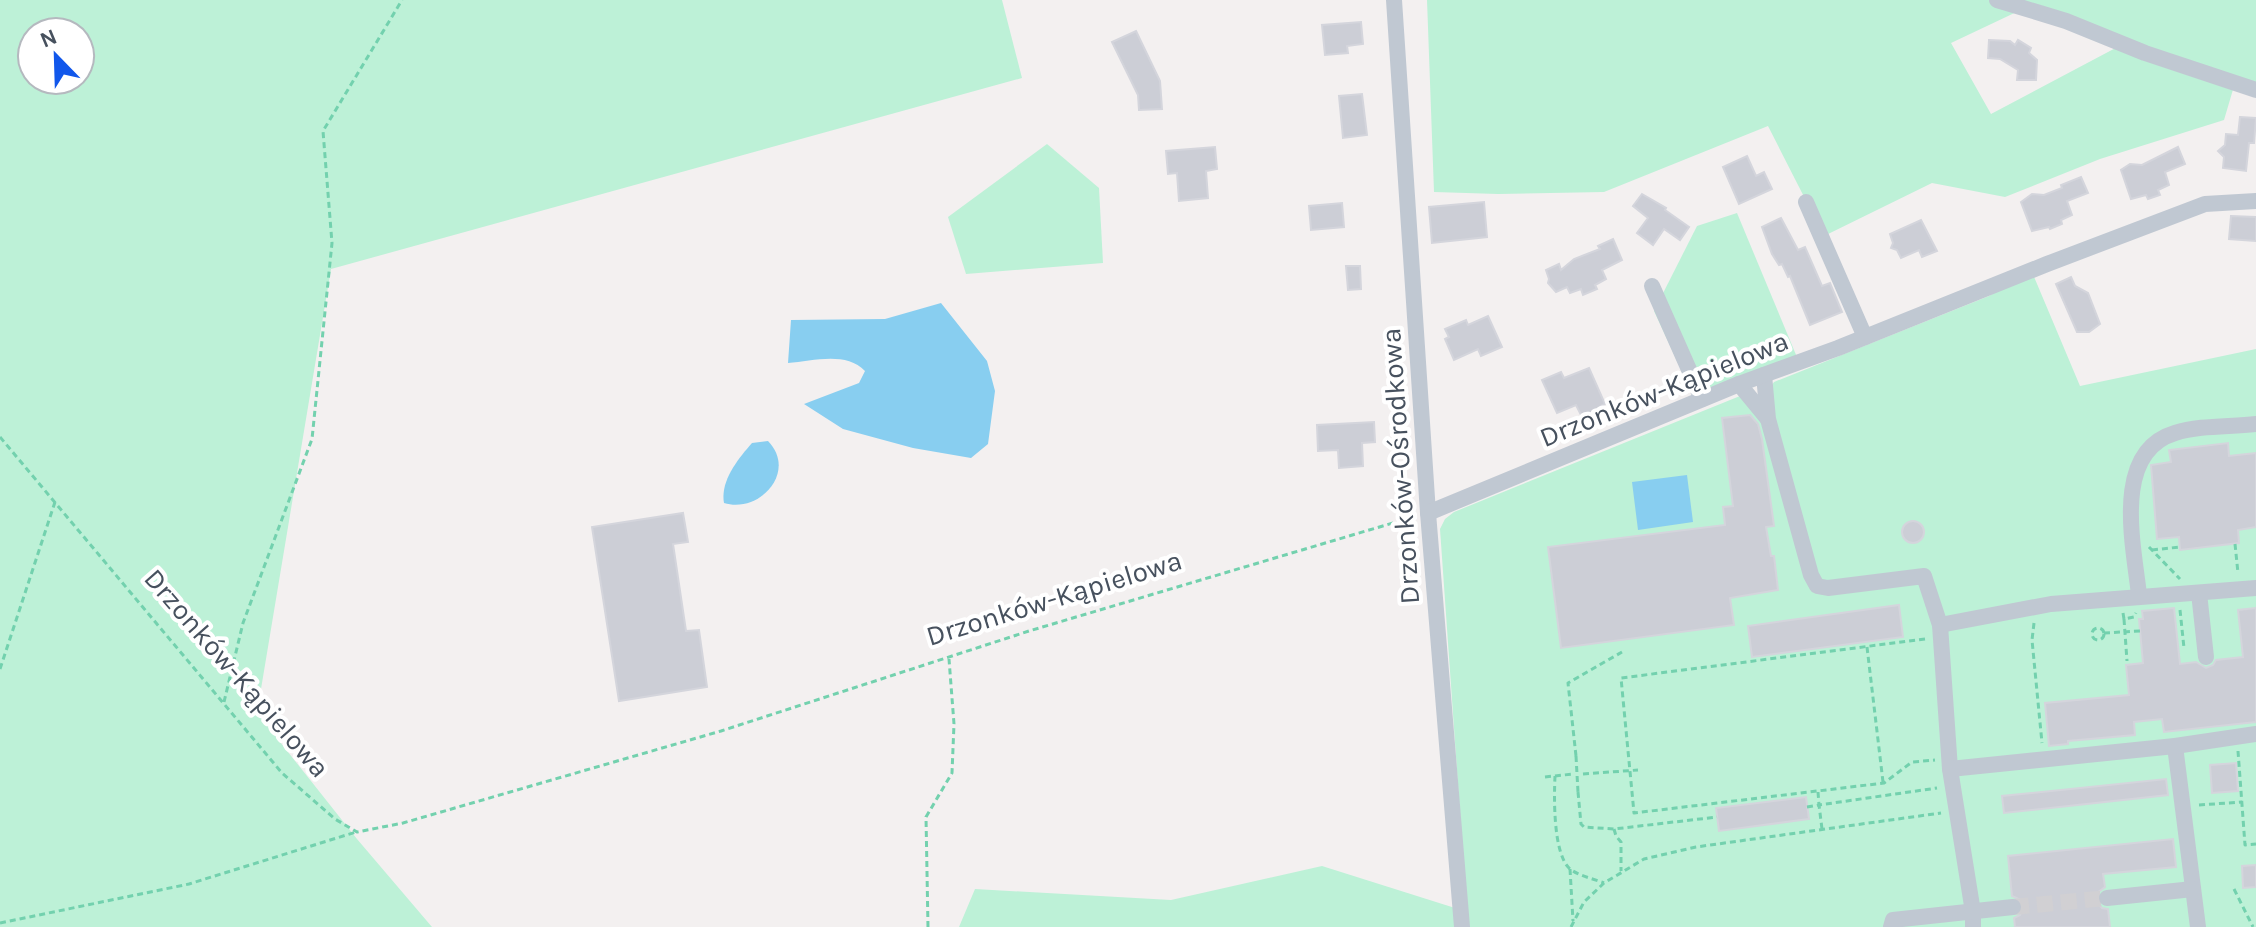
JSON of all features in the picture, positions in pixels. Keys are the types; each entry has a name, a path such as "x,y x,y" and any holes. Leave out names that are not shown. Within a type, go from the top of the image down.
{"street":[{"name":"Drzonków-Ośrodkowa","path":"1394,0 1428,513 1462,927"},
{"path":"1997,0 2066,21 2145,53 2256,90"},
{"name":"Drzonków-Kąpielowa","path":"1428,513 1739,384 2205,204 2256,201"},
{"path":"1806,202 1865,337"},
{"path":"1652,286 1702,399"},
{"path":"1764,375 1768,419 1811,575 1817,586 1828,588 1924,576 1941,631 1950,764 1973,919"},
{"path":"1739,384 1768,419"},
{"path":"2139,595 2130,504 2135,472 2145,454 2159,439 2177,432 2256,424"},
{"path":"1941,631 2051,604 2181,588 2199,593 2256,588"},
{"path":"2199,593 2206,657"},
{"path":"1950,764 2043,759 2175,746 2256,734"},
{"path":"2175,746 2198,927"},
{"path":"2107,898 2193,889"},
{"path":"1891,927 1893,920 1973,919 2013,907"}],"path":[{"path":"224,704 243,623 312,439 332,243 323,131 402,0"},
{"name":"Drzonków-Kąpielowa","path":"0,437 282,773 335,819 357,832 403,823 692,740 948,657 1428,513"},
{"path":"0,669 56,502"},
{"path":"2133,530 2181,588 2184,648"},
{"path":"2235,544 2238,581"},
{"path":"2152,550 2180,547"},
{"path":"2035,615 2033,635 2043,759"},
{"path":"2124,619 2127,661"},
{"path":"1941,631 1867,647 1621,678 1634,813 1884,783 1912,762 1950,764"},
{"path":"2104,633 2140,631"},
{"path":"2024,635 2033,635"},
{"path":"1867,647 1884,783"},
{"path":"1622,652 1568,683 1580,816 1584,827 1614,829 1717,817"},
{"path":"928,927 926,817 952,773 954,724 948,657"},
{"path":"2238,744 2245,845 2256,844"},
{"path":"1583,774 1638,770"},
{"path":"1545,777 1573,774"},
{"path":"1555,776 1559,840 1570,869 1572,925"},
{"path":"1807,807 1921,790"},
{"path":"1818,791 1822,830"},
{"path":"2183,806 2242,802"},
{"path":"1572,925 1584,902 1604,883 1644,859 1696,847 1957,811"},
{"path":"1614,829 1621,842 1620,871"},
{"path":"0,923 189,884 357,832"},
{"path":"1570,869 1604,883"},
{"path":"2234,889 2253,927"}],"green space":[{"path":"0,0 1002,0 1022,78 331,269 257,713 432,927 0,927"},
{"path":"1427,0 2256,0 2256,85 2237,76 2224,120 2100,159 2005,197 1932,183 1824,236 1768,126 1604,192 1434,192","holes":["2025,8 2125,43 1991,114 1951,43"]},
{"path":"1047,144 1099,188 1103,263 966,274 948,217"},
{"path":"1737,213 1799,362 1696,402 1654,311 1697,226"},
{"path":"2032,272 2080,386 2256,349 2256,927 1468,927 1440,529 1445,519 1454,512 1740,396 1748,401 1770,388 1774,382 1989,296"},
{"path":"1322,866 1455,908 1457,927 959,927 975,889 1171,900"}],"water":[{"path":"941,303 987,361 995,391 988,444 971,458 913,448 843,429 804,404 859,383 865,371 839,359 788,363 791,320 885,319"},
{"path":"768,441 779,465 770,488 750,502 737,505 724,503 727,479 736,463 752,443"},
{"path":"1687,475 1693,522 1638,530 1632,482"}],"building":[{"path":"1361,22 1363,44 1347,46 1348,53 1325,55 1322,25"},
{"path":"1136,31 1160,81 1162,109 1139,110 1138,95 1112,42"},
{"path":"1989,40 2010,41 2015,45 2018,40 2031,48 2029,53 2037,60 2036,80 2017,80 2018,70 2000,59 1988,58"},
{"path":"1362,94 1367,135 1343,138 1339,96"},
{"path":"2240,117 2256,118 2254,143 2249,143 2246,171 2223,168 2224,157 2218,151 2225,145 2226,134 2238,135"},
{"path":"1215,147 1217,169 1206,171 1208,198 1179,201 1177,173 1168,174 1166,151"},
{"path":"2178,147 2185,164 2165,172 2169,185 2158,190 2160,195 2131,199 2121,170 2130,164 2142,165"},
{"path":"1747,156 1756,176 1764,172 1772,189 1739,204 1723,167"},
{"path":"2081,177 2088,193 2067,201 2072,215 2050,229 2032,231 2021,202 2032,194 2044,195"},
{"path":"1642,194 1689,227 1680,240 1664,229 1653,245 1637,233 1648,218 1633,206"},
{"path":"1484,202 1487,237 1432,243 1429,207"},
{"path":"1342,203 1344,227 1311,230 1309,206"},
{"path":"2231,216 2256,217 2256,241 2229,239"},
{"path":"1781,218 1798,250 1805,247 1822,286 1830,283 1842,312 1810,325 1790,276 1772,254 1762,227"},
{"path":"1921,220 1937,251 1922,257 1919,250 1901,258 1897,250 1891,248 1890,234"},
{"path":"1613,239 1622,260 1602,270 1606,279 1595,285 1597,289 1583,295 1581,289 1570,293 1567,287 1556,292 1548,283 1546,270 1559,264 1561,270 1574,259 1600,249 1598,246"},
{"path":"1346,266 1360,266 1361,289 1348,290"},
{"path":"2071,277 2075,286 2088,293 2100,324 2089,332 2077,332 2056,284"},
{"path":"1488,316 1502,347 1481,356 1478,349 1454,360 1445,339 1449,337 1445,329 1466,320 1468,325"},
{"path":"1589,368 1605,404 1601,406 1597,419 1585,413 1581,415 1576,405 1557,413 1542,380 1561,372 1564,378"},
{"path":"1750,415 1758,424 1762,439 1774,526 1766,527 1771,556 1774,556 1778,590 1730,598 1734,625 1561,648 1548,547 1725,525 1723,507 1733,506 1722,418"},
{"path":"1374,422 1375,442 1362,443 1363,466 1339,468 1338,450 1318,451 1317,425"},
{"path":"2228,443 2229,456 2256,453 2256,527 2238,530 2239,543 2180,550 2179,537 2157,539 2151,465 2171,462 2169,450"},
{"path":"683,513 688,542 673,544 686,631 699,630 707,687 619,701 592,527"},
{"path":"1913,521 1921,524 1924,532 1921,540 1913,543 1905,540 1902,532 1905,524"},
{"path":"1899,605 1903,637 1752,657 1748,626"},
{"path":"2174,608 2180,664 2196,662 2206,668 2216,660 2243,657 2238,610 2256,608 2256,722 2164,732 2162,719 2134,722 2135,735 2068,741 2068,744 2049,746 2045,703 2129,695 2126,665 2143,663 2139,619 2143,619 2142,611"},
{"path":"2236,763 2238,791 2212,793 2210,765"},
{"path":"2166,779 2168,795 2004,813 2002,796"},
{"path":"1806,797 1809,819 1719,831 1716,808"},
{"path":"2173,839 2176,867 2103,874 2105,887 2097,893 2096,900 2102,908 2108,909 2110,927 2015,927 2014,918 2020,915 2024,907 2021,900 2012,896 2008,856"},
{"path":"2256,865 2256,887 2243,888 2242,866"}],"tunnel":[{"path":"2013,907 2107,898"}]}
